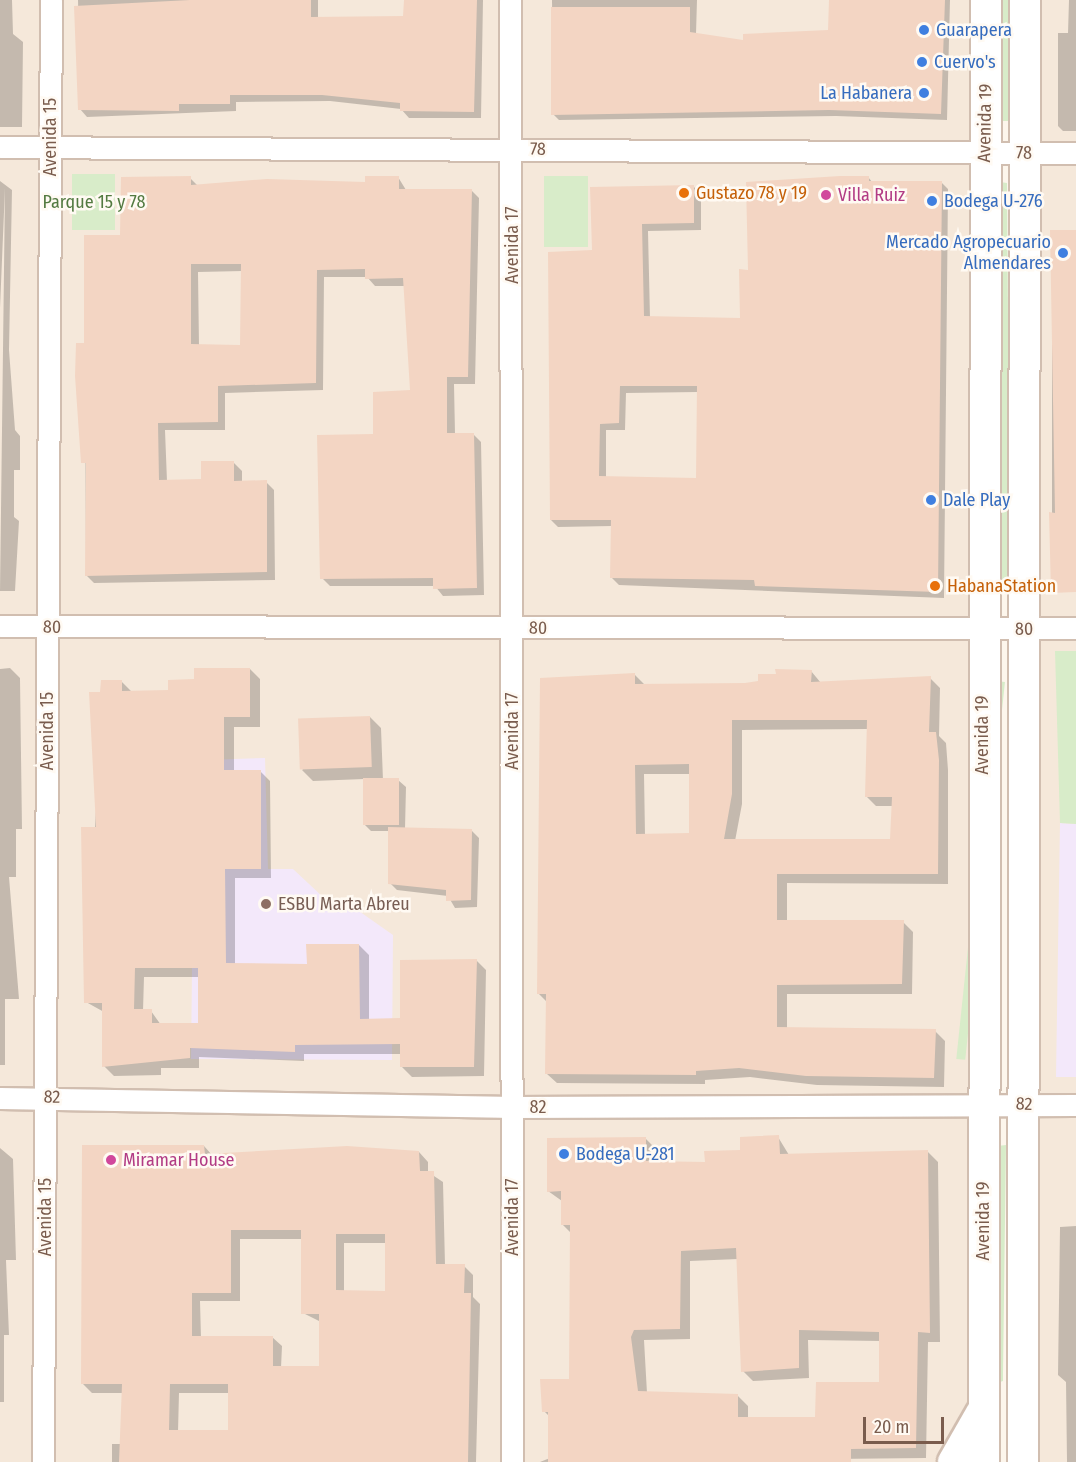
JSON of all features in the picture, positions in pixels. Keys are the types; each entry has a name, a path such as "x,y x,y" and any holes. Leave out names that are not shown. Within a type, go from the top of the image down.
{"main road":[{"name":"Avenida 19","path":"984,1462 982,1102 984,153 987,0"},
{"path":"1023,1462 1025,0"},
{"path":"953,1462 984,1408"}],"street":[{"name":"Avenida 15","path":"43,1462 51,0"},
{"name":"Avenida 17","path":"510,0 512,1462"},
{"name":"78","path":"0,147 512,148 1076,153"},
{"name":"80","path":"0,626 1076,628"},
{"name":"82","path":"0,1098 46,1097 512,1107 982,1102 1076,1105"}],"shaded area":[{"path":"0,0 986,0 984,1408 953,1462 0,1462"},
{"path":"1025,0 1076,0 1076,1462 1025,1462"},
{"name":"ESBU Marta Abreu","path":"265,758 268,869 293,869 324,898 356,909 393,935 392,1060 191,1059 193,882 206,760"},
{"path":"1060,823 1076,824 1076,1077 1056,1077"}],"green space":[{"path":"999,0 1008,0 1008,121 999,121"},
{"name":"Parque 15 y 78","path":"72,174 115,174 115,230 72,230"},
{"path":"544,176 588,176 588,247 544,247"},
{"path":"1000,182 1007,183 1010,586 1000,587"},
{"path":"1055,651 1076,651 1076,824 1060,823"},
{"path":"996,681 1005,682 965,1060 956,1059"},
{"path":"1006,1145 1003,1381 997,1383 997,1146"}],"building":[{"path":"190,0 311,0 311,17 403,16 404,0 477,0 474,112 400,111 400,103 322,95 230,95 230,104 179,104 179,111 78,110 74,6"},
{"path":"829,0 945,0 941,114 829,110 551,115 551,7 690,7 690,32 743,40 743,34 828,30"},
{"path":"191,176 191,185 267,179 365,182 365,176 399,176 399,189 472,189 468,377 447,377 447,433 474,433 477,588 433,589 433,578 320,579 317,435 373,434 373,392 410,390 403,278 365,279 365,269 317,270 316,383 218,386 218,422 158,423 159,480 201,479 201,461 234,461 234,481 267,480 267,572 85,576 86,463 81,463 75,376 76,343 84,343 84,235 120,235 121,177","holes":["191,264 241,264 240,345 191,344"]},
{"path":"840,176 869,176 869,181 942,181 938,592 755,586 754,580 610,578 611,520 550,520 548,252 592,250 590,187 694,185 694,223 642,224 644,316 740,318 739,269 748,270 746,182","holes":["620,386 697,386 696,478 599,476 600,424 619,423"]},
{"path":"1050,230 1076,230 1076,592 1051,593 1049,512 1055,513"},
{"path":"194,668 250,668 250,717 224,717 224,770 261,770 261,869 225,869 226,963 307,964 306,944 359,944 360,1019 400,1018 400,960 477,959 474,1067 400,1067 400,1044 295,1045 295,1052 190,1048 190,1058 102,1067 102,1003 84,1003 81,827 96,827 89,692 100,692 101,680 122,680 122,691 168,690 168,680 194,679","holes":["135,968 198,968 198,1023 152,1023 152,1009 134,1009"]},
{"path":"775,669 812,670 811,682 931,676 929,732 936,732 939,760 938,874 777,874 777,920 904,920 902,984 777,985 777,1027 936,1029 934,1078 806,1076 739,1068 696,1071 696,1075 545,1074 546,994 537,994 540,678 635,673 635,684 745,683 758,681 758,674 776,674","holes":["732,720 867,720 865,797 892,797 890,839 724,839 732,794","689,764 689,833 636,834 635,765"]},
{"path":"370,716 372,767 300,769 298,719"},
{"path":"363,778 399,778 399,825 363,825"},
{"path":"388,827 472,829 471,900 446,901 446,890 388,884"},
{"path":"779,1135 780,1154 928,1150 930,1333 918,1332 916,1448 851,1449 851,1462 548,1462 548,1412 542,1412 540,1379 569,1379 570,1225 561,1225 561,1191 547,1192 547,1138 646,1137 646,1161 705,1162 704,1151 740,1150 740,1137","holes":["736,1248 741,1372 799,1368 799,1330 879,1332 879,1382 816,1382 815,1417 738,1417 738,1394 638,1391 631,1337 634,1330 680,1329 681,1251"]},
{"path":"82,1145 204,1145 205,1154 347,1146 419,1151 420,1171 434,1171 436,1264 465,1264 464,1293 471,1293 468,1462 119,1462 122,1384 81,1384","holes":["231,1230 301,1230 301,1314 319,1314 319,1366 273,1366 273,1336 192,1336 192,1293 231,1293","336,1234 385,1234 385,1291 336,1290","170,1384 228,1384 228,1430 169,1430"]}],"place":[{"name":"Guarapera","path":"924,30"},
{"name":"Cuervo's","path":"922,62"},
{"name":"La Habanera","path":"924,93"},
{"name":"Gustazo 78 y 19","path":"684,193"},
{"name":"Villa Ruiz","path":"826,195"},
{"name":"Bodega U-276","path":"932,201"},
{"name":"Mercado Agropecuario Almendares","path":"1063,253"},
{"name":"Dale Play","path":"931,500"},
{"name":"HabanaStation","path":"935,586"},
{"name":"ESBU Marta Abreu","path":"266,904"},
{"name":"Bodega U-281","path":"564,1154"},
{"name":"Miramar House","path":"111,1160"}]}
